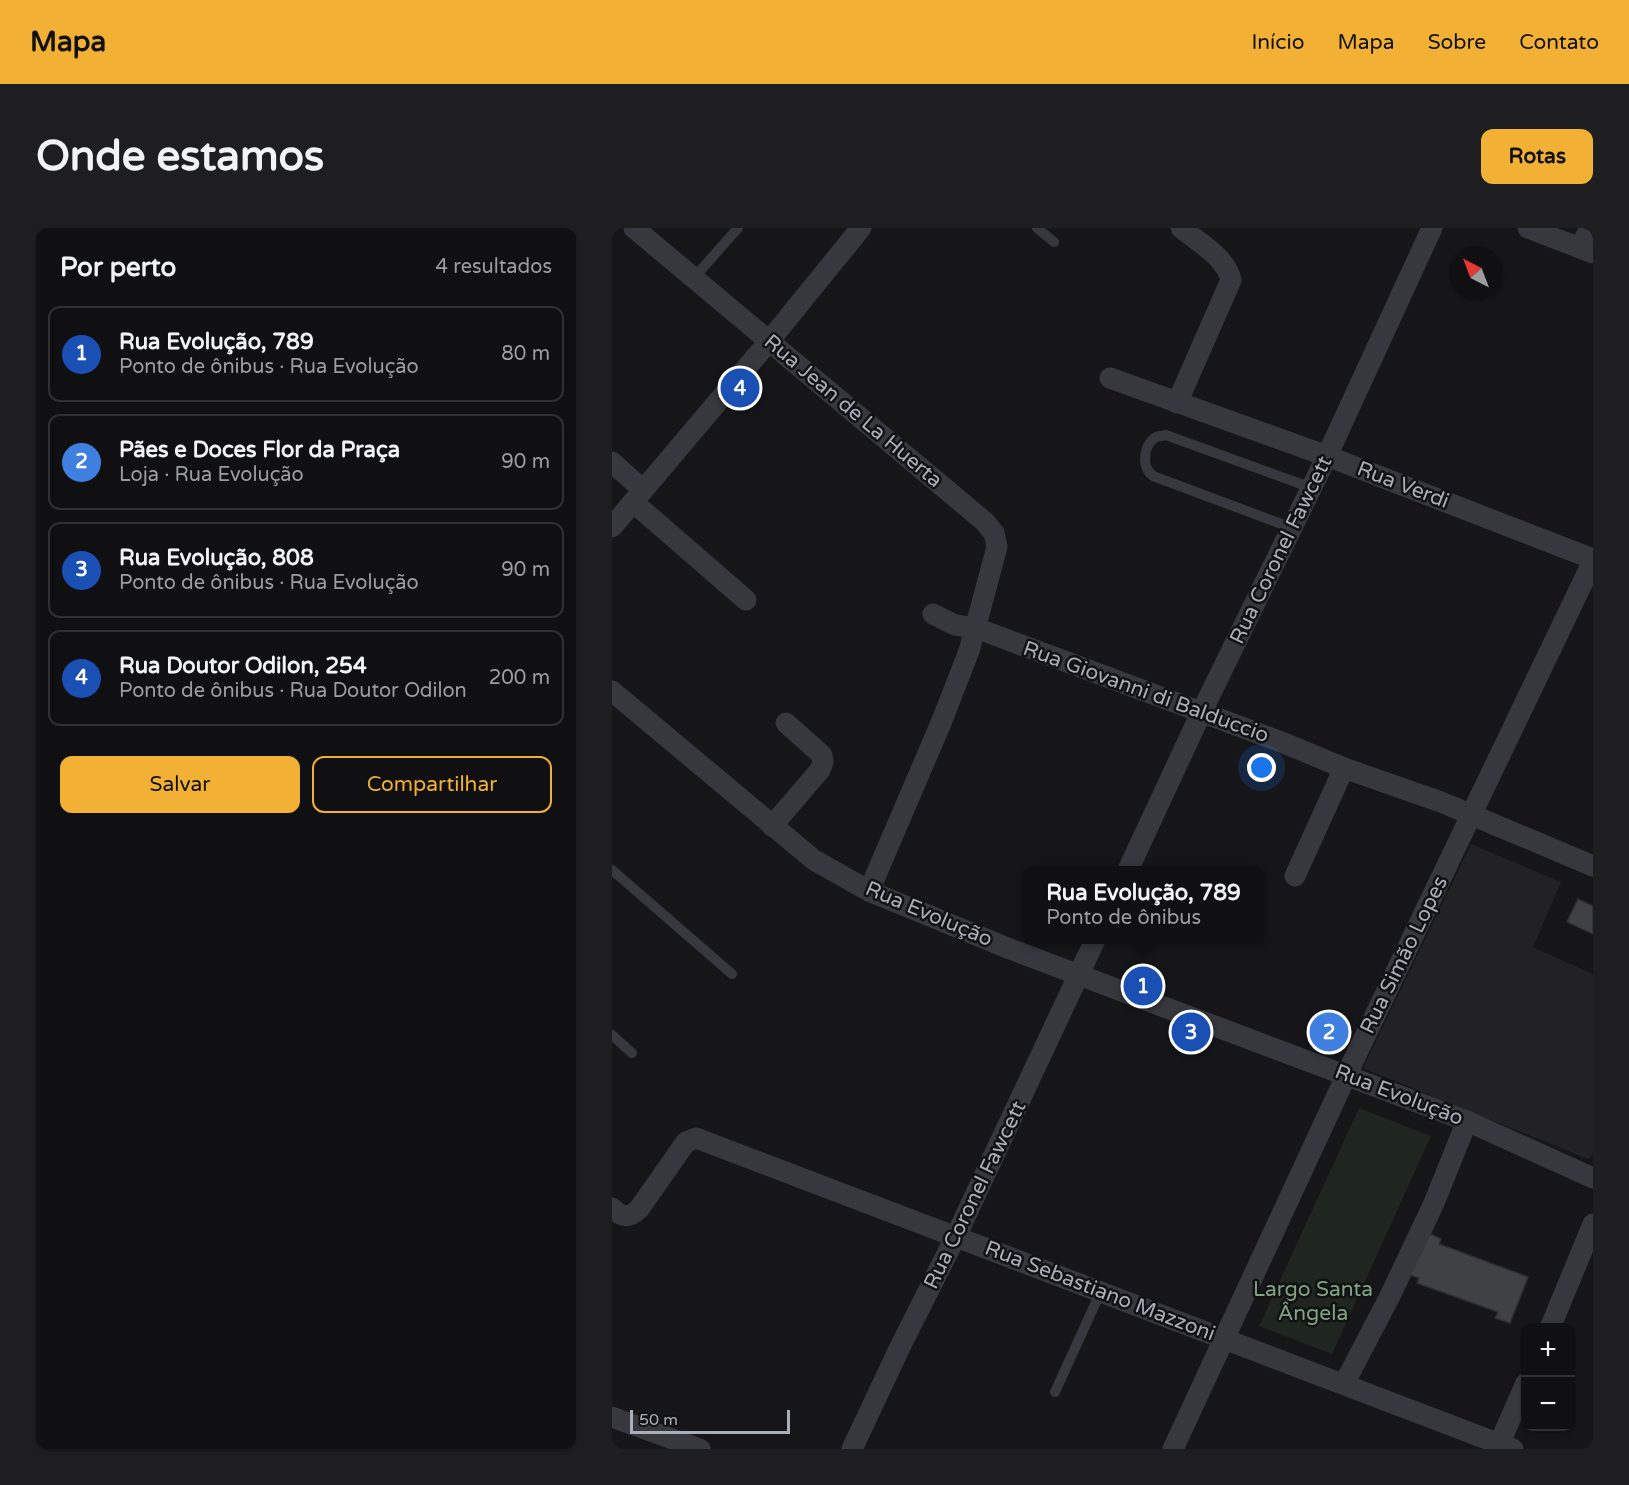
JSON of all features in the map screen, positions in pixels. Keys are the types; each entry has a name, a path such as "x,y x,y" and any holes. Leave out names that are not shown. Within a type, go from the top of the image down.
{"street":[{"name":"Rua Jean de La Huerta","path":"634,228 985,522 993,532 997,547 969,651 941,723 869,891"},
{"path":"612,526 770,340 861,228"},
{"path":"1177,403 1231,280 1229,271 1220,260 1181,228"},
{"name":"Rua Coronel Fawcett","path":"1130,866 1201,713 1312,488 1432,228"},
{"path":"1528,228 1587,251 1590,228"},
{"name":"Rua Verdi","path":"1110,378 1327,456 1593,560"},
{"path":"612,462 638,496 746,600"},
{"name":"Rua Simão Lopes","path":"1173,1449 1346,1076 1593,560"},
{"name":"Rua Giovanni di Balduccio","path":"933,614 955,625 976,628 1284,742 1344,768 1472,815 1593,866"},
{"name":"Rua Evolução","path":"612,691 814,860 869,891 1010,949 1467,1121 1593,1178"},
{"path":"772,826 820,770 824,762 822,755 786,723"},
{"path":"1295,876 1344,768"},
{"name":"Rua Coronel Fawcett","path":"852,1449 956,1236 1093,944"},
{"path":"1344,1384 1390,1296 1429,1213 1467,1121"},
{"name":"Rua Sebastiano Mazzoni","path":"612,1208 621,1216 628,1217 639,1209 686,1142 696,1138 1344,1384 1503,1447"},
{"path":"1552,1323 1593,1224"},
{"path":"1503,1447 1521,1397"},
{"path":"612,1417 700,1449"}],"lane":[{"path":"693,279 738,228"},
{"path":"1292,528 1153,476 1148,473 1145,465 1147,449 1156,438 1166,435 1312,488"},
{"path":"612,870 732,974"},
{"path":"612,1035 632,1053"},
{"path":"1055,1392 1101,1291"}],"shaded area":[{"path":"1471,844 1561,882 1533,947 1593,974 1593,1155 1588,1159 1363,1068"}],"green space":[{"name":"Largo Santa Ângela","path":"1359,1108 1431,1136 1332,1354 1259,1326"}],"building":[{"path":"1578,899 1593,906 1593,934 1567,922"},
{"path":"1425,1232 1441,1239 1439,1244 1528,1277 1510,1323 1495,1318 1498,1312 1417,1283 1419,1278 1408,1274"}],"place":[{"name":"Rua Doutor Odilon, 254","path":"740,388"},
{"name":"Rua Evolução, 789","path":"1143,986"},
{"name":"Rua Evolução, 808","path":"1191,1032"},
{"name":"Pães e Doces Flor da Praça","path":"1329,1032"}]}
